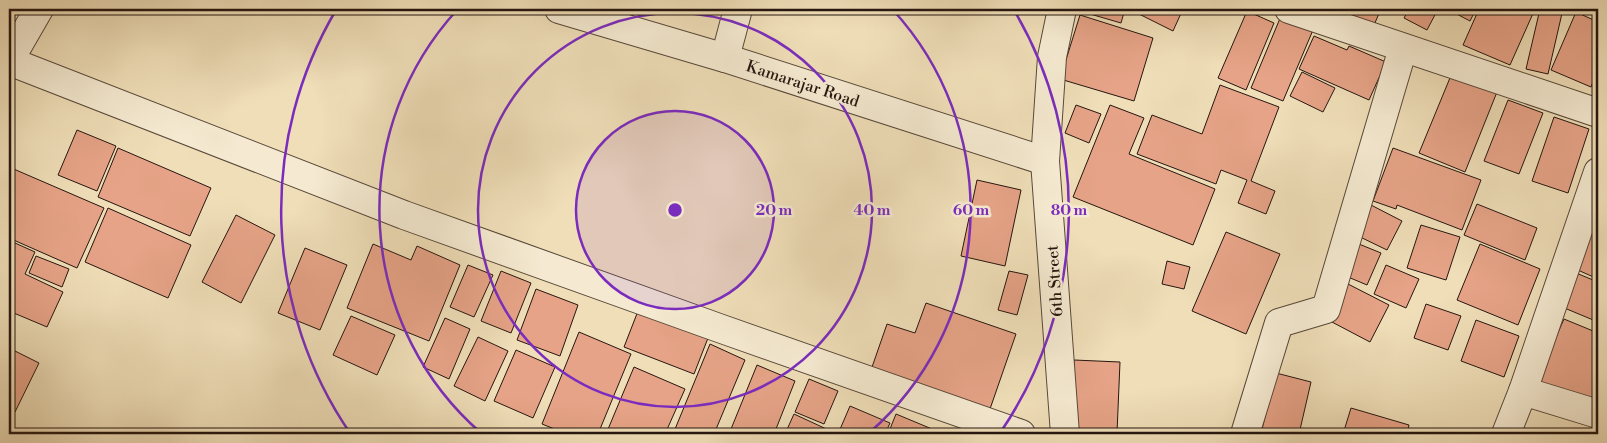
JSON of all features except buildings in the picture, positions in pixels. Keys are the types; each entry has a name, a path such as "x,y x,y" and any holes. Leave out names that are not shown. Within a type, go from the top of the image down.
{"street":[{"path":"39,9 9,61 404,215 1021,434"},
{"name":"Kamarajar Road","path":"559,9 725,58 1045,161"},
{"path":"725,58 738,9"},
{"name":"6th Street","path":"1062,9 1052,57 1045,161 1065,434"},
{"path":"1289,9 1598,113"},
{"path":"1245,434 1280,323 1326,309 1403,48"},
{"path":"1506,434 1523,391 1598,172"},
{"path":"1523,391 1598,414"}]}
